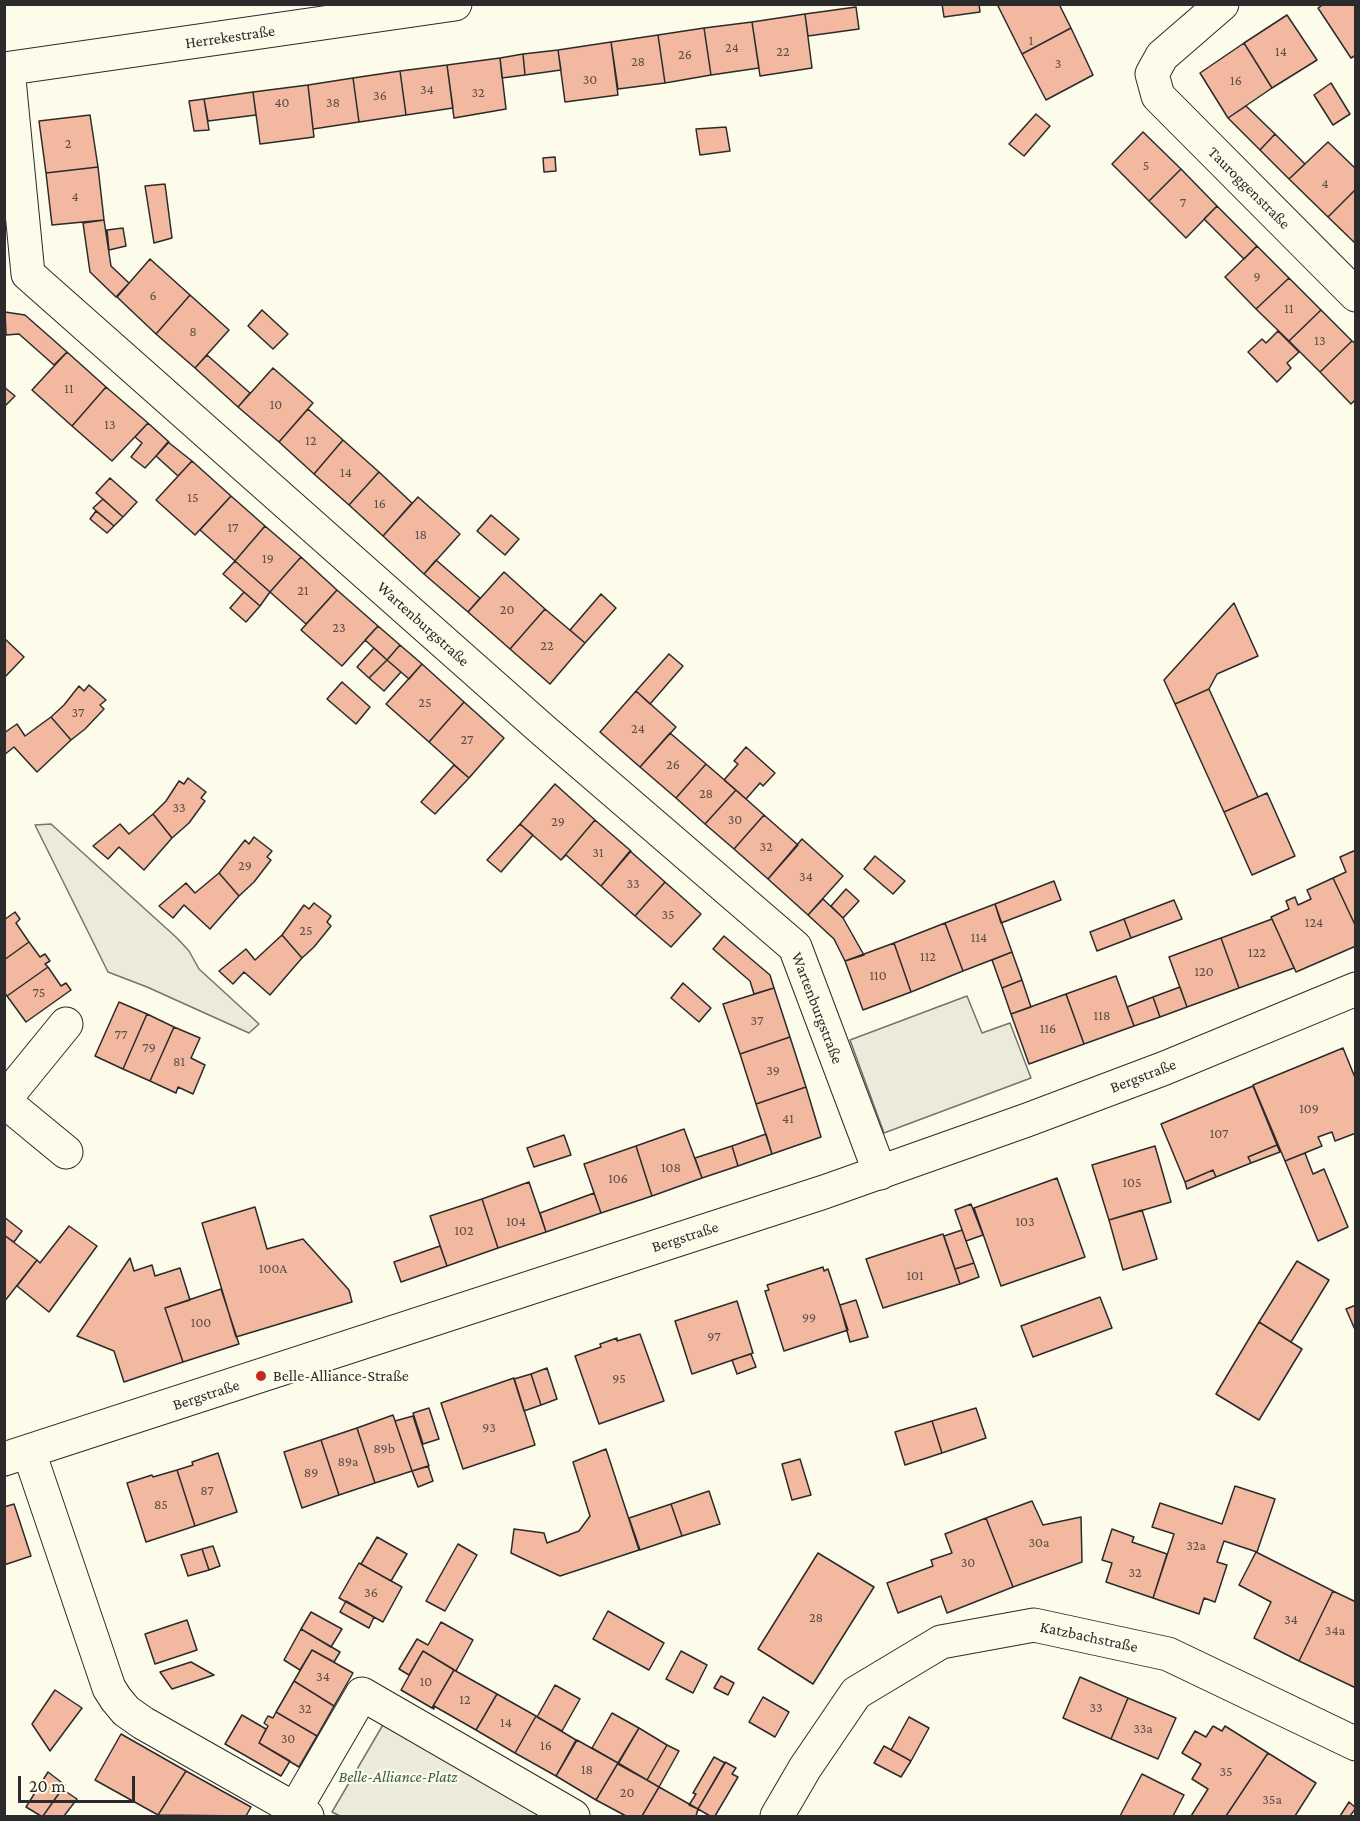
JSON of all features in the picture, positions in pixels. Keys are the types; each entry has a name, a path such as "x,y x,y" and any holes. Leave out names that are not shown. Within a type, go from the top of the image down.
{"street":[{"name":"Herrekestraße","path":"6,69 455,4"},
{"name":"Tauroggenstraße","path":"1222,4 1162,56 1152,74 1158,96 1356,295"},
{"name":"Wartenburgstraße","path":"6,69 28,274 544,731 795,947 880,1173"},
{"name":"Bergstraße","path":"17,1456 880,1173 1165,1068 1356,989"},
{"path":"66,1024 4,1101 66,1152"},
{"path":"17,1456 109,1688 126,1711 143,1723 297,1814 362,1694 573,1816"},
{"name":"Katzbachstraße","path":"777,1816 805,1767 856,1693 941,1642 1034,1625 1168,1654 1356,1744"}],"green space":[{"path":"51,824 177,938 189,951 199,969 259,1024 249,1033 108,972 35,825"},
{"path":"967,996 982,1033 1010,1023 1031,1078 884,1133 850,1040"},
{"name":"Belle-Alliance-Platz","path":"384,1723 545,1816 340,1816 332,1812"}],"building":[{"path":"942,4 979,4 980,12 944,17"},
{"path":"1001,4 1059,4 1071,28 1022,54 998,6"},
{"path":"1324,4 1356,4 1356,55 1351,58 1318,8"},
{"path":"856,7 859,29 808,36 805,14"},
{"path":"805,14 812,68 760,76 752,22"},
{"path":"1287,15 1317,60 1272,88 1244,43"},
{"path":"752,22 759,68 711,75 704,28"},
{"path":"704,28 711,75 665,83 658,35"},
{"path":"1071,28 1093,75 1046,100 1022,54"},
{"path":"658,35 665,83 618,89 611,42"},
{"path":"611,42 618,95 565,102 558,50"},
{"path":"1244,43 1272,88 1228,118 1200,73"},
{"path":"558,50 561,70 525,75 523,54"},
{"path":"523,54 525,75 502,78 500,58"},
{"path":"500,58 506,109 454,118 447,65"},
{"path":"447,65 453,108 406,115 400,71"},
{"path":"400,71 406,115 359,122 353,78"},
{"path":"353,78 359,122 313,129 308,85"},
{"path":"1331,83 1350,114 1333,125 1314,95"},
{"path":"308,85 314,137 260,144 253,92"},
{"path":"253,92 256,115 208,121 204,99"},
{"path":"204,99 209,130 194,131 189,101"},
{"path":"1246,106 1275,134 1260,150 1228,118"},
{"path":"1036,114 1050,126 1024,156 1009,144"},
{"path":"90,115 98,167 46,173 39,121"},
{"path":"726,127 730,151 700,155 696,129"},
{"path":"1143,132 1181,169 1149,201 1112,164"},
{"path":"1275,134 1305,164 1289,179 1260,150"},
{"path":"1328,142 1356,169 1356,189 1328,217 1289,179"},
{"path":"555,157 556,171 544,172 543,158"},
{"path":"98,167 104,220 52,225 46,173"},
{"path":"1181,169 1217,206 1186,238 1149,201"},
{"path":"165,184 172,238 154,243 145,186"},
{"path":"1356,189 1356,244 1328,217"},
{"path":"1217,206 1257,246 1244,259 1204,219"},
{"path":"104,220 111,266 129,283 116,297 90,272 83,223"},
{"path":"123,228 126,246 109,250 107,230"},
{"path":"1257,246 1289,278 1256,309 1225,277"},
{"path":"150,259 190,295 156,334 117,297"},
{"path":"1289,278 1321,310 1289,341 1256,309"},
{"path":"190,295 229,330 195,368 156,334"},
{"path":"262,310 288,334 273,349 248,326"},
{"path":"1321,310 1352,341 1320,372 1289,341"},
{"path":"5,312 25,315 67,352 54,365 19,334 6,335"},
{"path":"1278,331 1299,352 1287,363 1291,368 1277,382 1248,352 1262,339 1266,343"},
{"path":"1352,341 1356,344 1356,399 1351,404 1320,372"},
{"path":"67,352 106,387 72,426 32,390"},
{"path":"207,355 250,393 238,407 195,368"},
{"path":"273,368 313,403 279,442 238,407"},
{"path":"4,387 15,396 4,407"},
{"path":"106,387 148,423 112,461 72,426"},
{"path":"308,409 343,440 314,474 279,442"},
{"path":"148,423 169,442 145,468 131,457 142,443 135,437"},
{"path":"343,440 379,472 349,505 314,474"},
{"path":"168,442 192,461 178,476 156,456"},
{"path":"192,461 231,496 195,535 156,500"},
{"path":"379,472 412,503 383,536 349,505"},
{"path":"110,478 137,502 123,517 96,493"},
{"path":"231,496 265,526 235,561 200,530"},
{"path":"418,497 460,534 424,574 383,536"},
{"path":"103,499 123,517 114,526 93,508"},
{"path":"96,511 114,526 107,533 90,519"},
{"path":"491,515 519,539 505,555 477,531"},
{"path":"265,526 301,557 270,592 235,561"},
{"path":"301,557 337,590 306,624 270,592"},
{"path":"436,560 480,598 468,612 424,574"},
{"path":"235,561 270,592 260,606 223,574"},
{"path":"504,572 545,609 510,649 468,612"},
{"path":"337,590 378,626 342,666 301,630"},
{"path":"244,592 260,606 246,622 230,608"},
{"path":"601,594 616,608 585,643 570,630"},
{"path":"1234,603 1258,656 1217,674 1209,689 1175,704 1164,680"},
{"path":"545,609 585,643 550,684 510,649"},
{"path":"378,626 400,645 387,660 365,640"},
{"path":"4,638 24,657 4,678"},
{"path":"400,645 422,664 409,679 387,660"},
{"path":"374,648 387,660 369,678 357,667"},
{"path":"669,654 683,666 650,704 636,691"},
{"path":"387,660 401,672 384,691 369,678"},
{"path":"422,664 464,702 429,742 386,704"},
{"path":"342,682 370,707 356,724 327,699"},
{"path":"89,685 106,700 100,705 104,709 71,740 51,717 79,686 84,691"},
{"path":"1209,689 1258,797 1224,812 1175,704"},
{"path":"636,691 676,727 640,767 600,732"},
{"path":"464,702 504,738 469,778 429,742"},
{"path":"51,717 71,740 37,772 14,747 4,755 4,733 17,724 25,736"},
{"path":"670,733 706,764 676,798 640,767"},
{"path":"746,747 775,773 763,786 760,783 746,799 724,780 738,764 734,761"},
{"path":"706,764 736,790 705,824 676,798"},
{"path":"454,765 469,778 435,814 421,802"},
{"path":"188,778 206,792 201,798 205,801 189,823 172,838 153,814 166,801 179,781 184,784"},
{"path":"555,784 595,820 561,860 520,824"},
{"path":"736,790 764,815 734,849 705,824"},
{"path":"1267,793 1295,856 1252,875 1224,812"},
{"path":"153,814 172,838 144,870 119,847 108,859 93,846 120,824 129,834"},
{"path":"764,815 798,845 768,879 734,849"},
{"path":"595,820 631,851 601,886 566,855 561,860"},
{"path":"520,824 533,835 501,872 487,860"},
{"path":"254,837 272,851 267,857 271,860 254,882 239,896 219,873 245,840 249,844"},
{"path":"802,839 843,876 808,915 768,879"},
{"path":"1356,850 1356,927 1333,878 1346,872 1340,857"},
{"path":"630,851 665,882 635,916 601,886"},
{"path":"875,856 905,881 893,894 864,869"},
{"path":"219,873 239,896 210,929 184,905 173,918 159,906 186,883 195,893"},
{"path":"1333,878 1356,927 1356,946 1296,972 1271,917 1289,909 1286,901 1295,897 1298,905 1311,899 1307,890"},
{"path":"1054,881 1061,900 1001,923 995,904"},
{"path":"665,882 701,914 671,947 635,916"},
{"path":"846,889 859,901 843,918 831,906"},
{"path":"823,899 843,918 864,955 845,961 834,939 808,915"},
{"path":"1174,900 1182,919 1131,938 1124,919"},
{"path":"314,903 331,916 327,922 331,926 302,958 282,935 304,905 309,909"},
{"path":"995,904 1012,952 963,971 945,923"},
{"path":"15,912 20,919 16,923 29,942 4,960 4,920"},
{"path":"1124,919 1131,938 1097,951 1090,932"},
{"path":"1272,919 1294,968 1239,988 1221,938"},
{"path":"945,923 963,971 911,992 894,943"},
{"path":"282,935 302,958 270,995 244,972 233,984 219,971 246,949 255,960"},
{"path":"724,936 770,975 774,988 754,994 750,981 713,949"},
{"path":"1221,938 1239,988 1187,1007 1169,957"},
{"path":"29,942 40,957 45,954 50,961 45,964 48,967 7,996 4,992 4,960"},
{"path":"894,943 911,992 863,1010 845,961"},
{"path":"1012,952 1022,980 1002,988 992,960"},
{"path":"48,967 61,986 66,983 71,990 26,1022 7,996"},
{"path":"1116,976 1134,1026 1084,1044 1066,994"},
{"path":"1022,980 1031,1007 1011,1014 1002,988"},
{"path":"683,983 711,1008 699,1022 671,998"},
{"path":"1180,987 1187,1007 1160,1017 1153,997"},
{"path":"774,988 790,1037 740,1054 723,1004"},
{"path":"1066,994 1084,1044 1029,1064 1011,1014"},
{"path":"1153,997 1160,1017 1134,1026 1127,1007"},
{"path":"119,1002 147,1014 123,1069 95,1056"},
{"path":"147,1014 174,1027 150,1081 123,1069"},
{"path":"174,1027 200,1038 191,1058 205,1065 193,1094 178,1087 176,1093 150,1081"},
{"path":"790,1037 806,1087 756,1104 740,1054"},
{"path":"1343,1048 1356,1080 1356,1133 1335,1141 1332,1132 1318,1137 1322,1146 1285,1161 1253,1085"},
{"path":"1253,1086 1277,1145 1248,1157 1251,1163 1216,1177 1213,1170 1185,1182 1161,1124"},
{"path":"806,1087 821,1137 772,1154 756,1104"},
{"path":"684,1129 702,1178 652,1196 636,1146"},
{"path":"766,1134 772,1154 738,1166 732,1146"},
{"path":"564,1135 571,1155 534,1167 527,1148"},
{"path":"1277,1145 1280,1152 1251,1163 1248,1157"},
{"path":"636,1146 652,1196 601,1213 584,1164"},
{"path":"732,1146 738,1166 702,1178 695,1158"},
{"path":"1155,1146 1171,1202 1109,1220 1092,1165"},
{"path":"1305,1153 1313,1174 1324,1169 1348,1227 1318,1241 1285,1161"},
{"path":"1213,1170 1216,1177 1187,1189 1185,1182"},
{"path":"1057,1178 1085,1257 1001,1286 974,1208"},
{"path":"529,1182 546,1232 498,1248 482,1199"},
{"path":"594,1193 601,1213 546,1232 540,1213"},
{"path":"482,1199 498,1248 447,1266 430,1216"},
{"path":"971,1204 983,1235 966,1241 955,1210"},
{"path":"255,1207 267,1249 303,1239 349,1290 352,1302 236,1337 202,1223"},
{"path":"1142,1210 1157,1259 1123,1270 1109,1220"},
{"path":"4,1217 22,1231 14,1242 4,1235"},
{"path":"69,1226 97,1246 49,1312 17,1286 37,1260 40,1263"},
{"path":"962,1230 974,1263 955,1269 944,1236"},
{"path":"943,1234 960,1284 883,1308 866,1259"},
{"path":"4,1235 37,1260 4,1302"},
{"path":"440,1246 447,1266 401,1282 394,1262"},
{"path":"130,1258 134,1271 152,1265 155,1276 180,1268 190,1300 165,1308 183,1362 124,1382 114,1351 77,1336"},
{"path":"1297,1261 1329,1280 1291,1342 1259,1322"},
{"path":"974,1263 979,1277 960,1284 955,1269"},
{"path":"823,1267 824,1271 828,1269 848,1330 784,1351 765,1291 769,1290 767,1285"},
{"path":"221,1289 239,1344 183,1362 165,1308"},
{"path":"1100,1297 1112,1328 1033,1357 1021,1326"},
{"path":"856,1300 868,1337 850,1342 840,1305"},
{"path":"737,1301 753,1353 692,1374 675,1321"},
{"path":"1356,1305 1356,1332 1346,1309"},
{"path":"1259,1322 1302,1349 1259,1420 1216,1394"},
{"path":"640,1334 664,1401 599,1424 575,1356 601,1347 600,1344 617,1338 617,1341"},
{"path":"751,1354 756,1367 737,1374 732,1360"},
{"path":"547,1368 557,1399 541,1405 531,1374"},
{"path":"531,1374 541,1405 524,1411 514,1379"},
{"path":"514,1378 535,1445 463,1469 441,1403"},
{"path":"429,1408 439,1439 423,1444 413,1413"},
{"path":"976,1408 986,1438 942,1453 932,1421"},
{"path":"393,1415 412,1471 375,1483 357,1428"},
{"path":"413,1416 429,1466 412,1471 395,1421"},
{"path":"932,1421 942,1453 905,1465 895,1432"},
{"path":"357,1428 375,1483 339,1495 321,1440"},
{"path":"321,1440 339,1495 302,1508 284,1452"},
{"path":"606,1449 639,1550 560,1576 511,1553 514,1529 544,1533 547,1543 579,1531 590,1516 573,1462"},
{"path":"218,1453 237,1512 195,1526 177,1470"},
{"path":"800,1459 811,1495 792,1500 782,1464"},
{"path":"428,1466 433,1481 418,1487 412,1471"},
{"path":"177,1470 195,1526 146,1542 127,1483"},
{"path":"1235,1486 1275,1499 1257,1552 1224,1541 1217,1562 1227,1565 1215,1602 1204,1598 1199,1614 1153,1598 1174,1534 1152,1527 1160,1503 1222,1524"},
{"path":"709,1491 720,1524 682,1536 671,1504"},
{"path":"1032,1501 1043,1525 1081,1517 1082,1562 1013,1587 986,1518"},
{"path":"14,1504 31,1556 4,1565 4,1507"},
{"path":"671,1504 682,1536 640,1550 629,1518"},
{"path":"986,1518 1013,1587 947,1613 941,1596 898,1613 887,1583 933,1566 931,1560 952,1553 945,1534"},
{"path":"1112,1529 1134,1537 1132,1542 1167,1554 1153,1598 1106,1582 1112,1563 1102,1560"},
{"path":"377,1537 407,1554 391,1581 361,1564"},
{"path":"458,1544 477,1555 445,1611 426,1601"},
{"path":"213,1546 220,1566 209,1570 202,1549"},
{"path":"202,1549 209,1570 188,1576 181,1555"},
{"path":"1256,1552 1333,1591 1299,1661 1254,1638 1271,1602 1239,1585"},
{"path":"818,1553 874,1587 813,1684 758,1649"},
{"path":"359,1563 402,1587 383,1622 339,1598"},
{"path":"1333,1591 1356,1602 1356,1688 1299,1661"},
{"path":"346,1601 374,1617 369,1628 340,1612"},
{"path":"608,1611 664,1643 649,1670 593,1639"},
{"path":"311,1612 342,1629 331,1647 301,1629"},
{"path":"187,1620 197,1650 155,1664 145,1634"},
{"path":"441,1622 473,1640 456,1671 423,1651 409,1675 399,1669 417,1639 428,1645"},
{"path":"301,1629 340,1652 334,1662 312,1650 300,1670 284,1660"},
{"path":"312,1650 353,1673 334,1706 294,1681"},
{"path":"423,1651 454,1670 432,1708 401,1690"},
{"path":"681,1651 707,1665 693,1693 666,1679"},
{"path":"191,1662 214,1675 172,1689 160,1672"},
{"path":"454,1670 497,1694 476,1730 434,1706 434,1709 432,1708"},
{"path":"721,1676 734,1683 728,1695 714,1688"},
{"path":"1080,1677 1128,1698 1111,1739 1063,1718"},
{"path":"294,1681 334,1706 317,1736 276,1712"},
{"path":"555,1685 580,1699 562,1731 537,1717"},
{"path":"55,1690 82,1708 50,1751 32,1724"},
{"path":"497,1694 536,1716 515,1753 476,1730"},
{"path":"763,1697 789,1712 775,1737 749,1722"},
{"path":"1128,1698 1176,1718 1158,1759 1111,1739"},
{"path":"276,1712 317,1736 299,1767 259,1743 268,1726 264,1723 268,1716 273,1718"},
{"path":"612,1713 639,1728 618,1763 592,1748"},
{"path":"242,1715 266,1729 259,1743 290,1761 281,1776 225,1744"},
{"path":"536,1716 576,1740 556,1776 515,1753"},
{"path":"909,1717 929,1728 911,1761 891,1750"},
{"path":"1213,1726 1222,1731 1225,1726 1268,1753 1226,1816 1191,1816 1208,1789 1192,1779 1201,1764 1182,1753 1195,1731 1206,1737"},
{"path":"639,1728 667,1745 647,1780 618,1764"},
{"path":"121,1734 186,1771 158,1815 95,1780"},
{"path":"577,1740 618,1763 596,1800 556,1776"},
{"path":"667,1745 679,1751 659,1787 647,1780"},
{"path":"884,1746 911,1761 901,1777 874,1763"},
{"path":"1268,1753 1316,1783 1295,1816 1226,1816"},
{"path":"714,1757 725,1763 698,1809 689,1805 696,1794 693,1793"},
{"path":"725,1762 736,1768 732,1774 738,1777 715,1816 710,1816 698,1809"},
{"path":"618,1763 659,1787 642,1816 626,1816 596,1800"},
{"path":"186,1771 251,1807 246,1816 158,1815"},
{"path":"48,1772 65,1785 41,1816 26,1807"},
{"path":"1142,1774 1184,1795 1173,1816 1120,1816"},
{"path":"659,1787 698,1809 696,1816 642,1816"},
{"path":"62,1789 77,1799 64,1816 43,1816"},
{"path":"1349,1802 1356,1808 1350,1816 1340,1816"}],"place":[{"name":"Belle-Alliance-Straße","path":"261,1376"}]}
